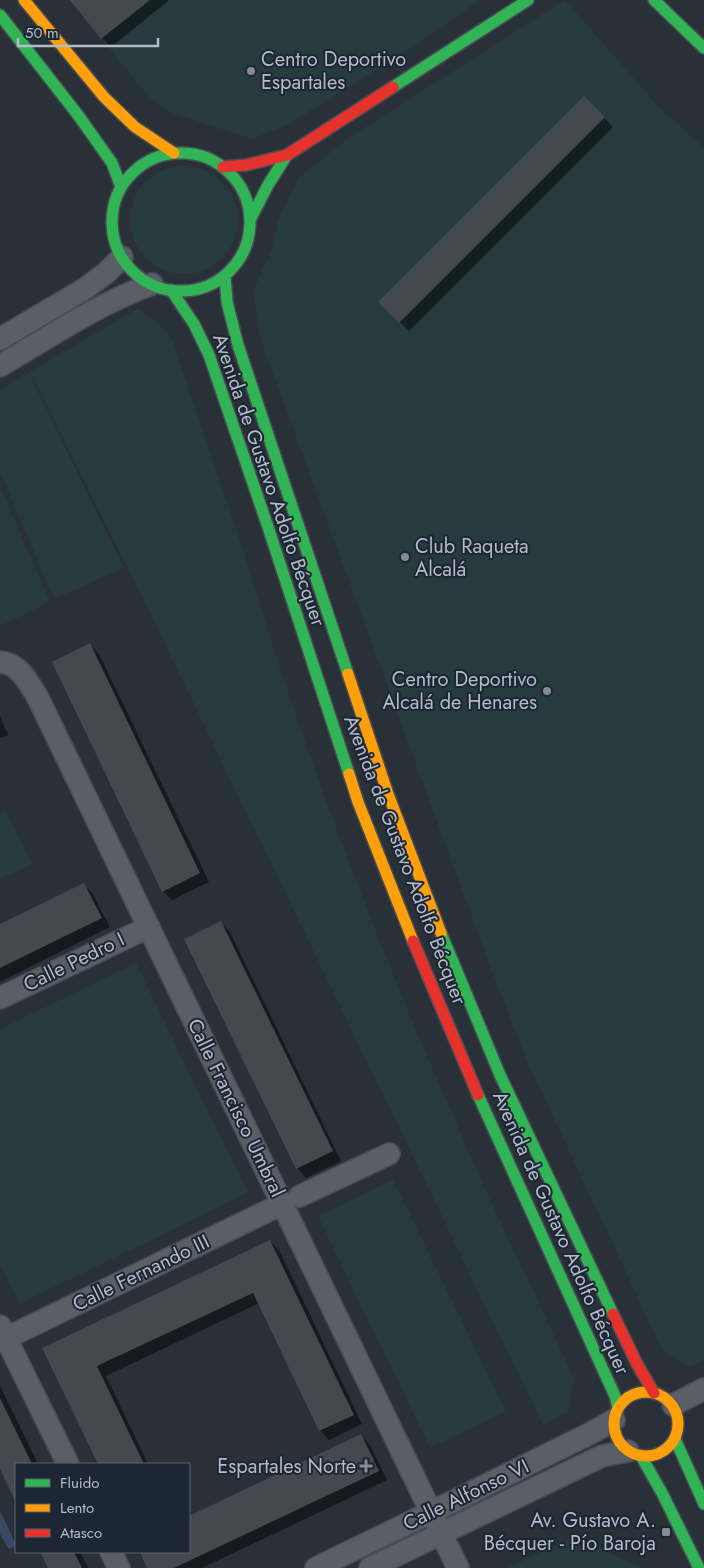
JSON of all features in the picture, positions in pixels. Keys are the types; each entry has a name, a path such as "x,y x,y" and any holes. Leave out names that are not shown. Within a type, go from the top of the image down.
{"main road":[{"path":"24,0 104,97 135,127 174,153"},
{"path":"223,167 246,165 287,155 528,0"},
{"path":"654,0 704,48"},
{"path":"0,15 78,115 112,164 121,187"},
{"path":"251,218 243,189 223,167 198,154 174,153 153,158 138,167 121,187 114,204 112,224 116,244 122,257 135,273 161,287 184,291 206,287 225,276 239,260 248,239 251,218 287,155"},
{"name":"Avenida de Gustavo Adolfo Bécquer","path":"225,276 226,302 238,345 392,803 443,938 500,1075 637,1364 654,1393"},
{"name":"Avenida de Gustavo Adolfo Bécquer","path":"161,287 194,324 209,354 358,802 416,948 481,1103 614,1396 616,1414"},
{"path":"635,1454 651,1456 661,1453 675,1439 678,1429 678,1417 673,1405 664,1397 644,1392 634,1394 625,1400 616,1414 615,1431 619,1442 635,1454 662,1493 699,1568"},
{"path":"675,1439 704,1504"}],"street":[{"path":"0,339 86,288 106,274 122,257"},
{"path":"0,366 98,308 132,292 161,287"},
{"name":"Calle Francisco Umbral","path":"0,662 8,662 24,675 38,698 149,927 291,1200 458,1568"},
{"name":"Calle Pedro I","path":"0,998 149,927"},
{"name":"Calle Fernando III","path":"2,1335 389,1154"},
{"path":"2,1335 67,1463"},
{"path":"673,1405 704,1389"},
{"name":"Calle Alfonso VI","path":"316,1568 582,1438 616,1414"},
{"name":"Calle Alfonso VI","path":"370,1568 602,1456 635,1454"},
{"path":"112,1553 119,1568"}],"green space":[{"name":"Centro Deportivo Espartales","path":"70,0 480,0 416,45 289,124 252,139 172,113 149,97"},
{"name":"Centro Deportivo Alcalá de Henares","path":"565,0 657,105 704,148 704,1360 689,1367 662,1349 527,1061 490,966 260,338 253,290 271,252 278,221 300,177 347,139"},
{"path":"184,166 205,170 222,182 234,199 238,220 234,241 222,258 205,270 184,274 163,270 146,258 134,241 130,220 134,199 146,182 163,170"},
{"path":"137,309 157,323 173,342 243,550 282,675 326,801 370,917 416,1031 486,1191 574,1378 567,1412 543,1425 127,566 30,372"},
{"path":"29,373 124,568 54,599 0,471 0,390"},
{"path":"0,487 50,602 0,626"},
{"path":"5,809 32,864 0,879 0,812"},
{"path":"136,963 248,1193 19,1304 0,1264 0,1029"},
{"path":"393,1180 506,1411 430,1448 318,1216"},
{"path":"574,1537 642,1568 507,1568"}],"water":[{"path":"0,1511 15,1542 15,1546 9,1549 0,1534"}],"building":[{"path":"70,0 150,0 101,39"},
{"path":"584,96 605,117 399,323 378,302"},
{"path":"90,643 200,873 162,892 52,662"},
{"path":"84,883 102,918 0,968 0,924"},
{"path":"221,921 333,1151 296,1169 184,939"},
{"path":"270,1240 354,1415 319,1431 253,1293 97,1366 144,1463 98,1463 42,1348"},
{"path":"0,1398 32,1463 15,1463 15,1501 0,1469"},
{"path":"361,1434 379,1471 174,1568 147,1568 140,1553 190,1553 190,1516"},
{"path":"40,1553 74,1553 82,1568 48,1568"}],"traffic: fast":[{"path":"393,87 528,0"},
{"path":"654,0 704,48"},
{"path":"0,15 78,115 112,163 121,187"},
{"path":"181,153 207,158 230,173 245,196 250,222 245,248 230,271 207,286 181,291 155,286 132,271 117,248 112,222 117,196 132,173 155,158 181,153"},
{"path":"251,218 268,185 287,155"},
{"path":"225,276 227,302 238,345 348,674"},
{"path":"171,290 194,324 209,355 349,774"},
{"path":"441,933 500,1075 613,1314"},
{"path":"478,1095 615,1396 618,1408"},
{"path":"675,1439 704,1504"},
{"path":"641,1456 662,1493 699,1568"}],"traffic: slow":[{"path":"24,0 104,97 135,127 174,153"},
{"path":"348,674 388,794 441,933"},
{"path":"349,774 358,802 413,941"},
{"path":"646,1392 658,1394 669,1401 676,1412 678,1424 676,1436 669,1447 658,1454 646,1456 634,1454 623,1447 616,1436 614,1424 616,1412 623,1401 634,1394 646,1392"}],"traffic: jam":[{"path":"223,167 246,165 287,155 393,87"},
{"path":"413,941 478,1095"},
{"path":"613,1314 637,1364 654,1393"}],"place":[{"name":"Centro Deportivo Espartales","path":"251,71"},
{"name":"Club Raqueta Alcalá","path":"405,557"},
{"name":"Centro Deportivo Alcalá de Henares","path":"547,691"},
{"name":"Espartales Norte","path":"366,1466"},
{"name":"Av. Gustavo A. Bécquer - Pío Baroja","path":"666,1532"}]}
